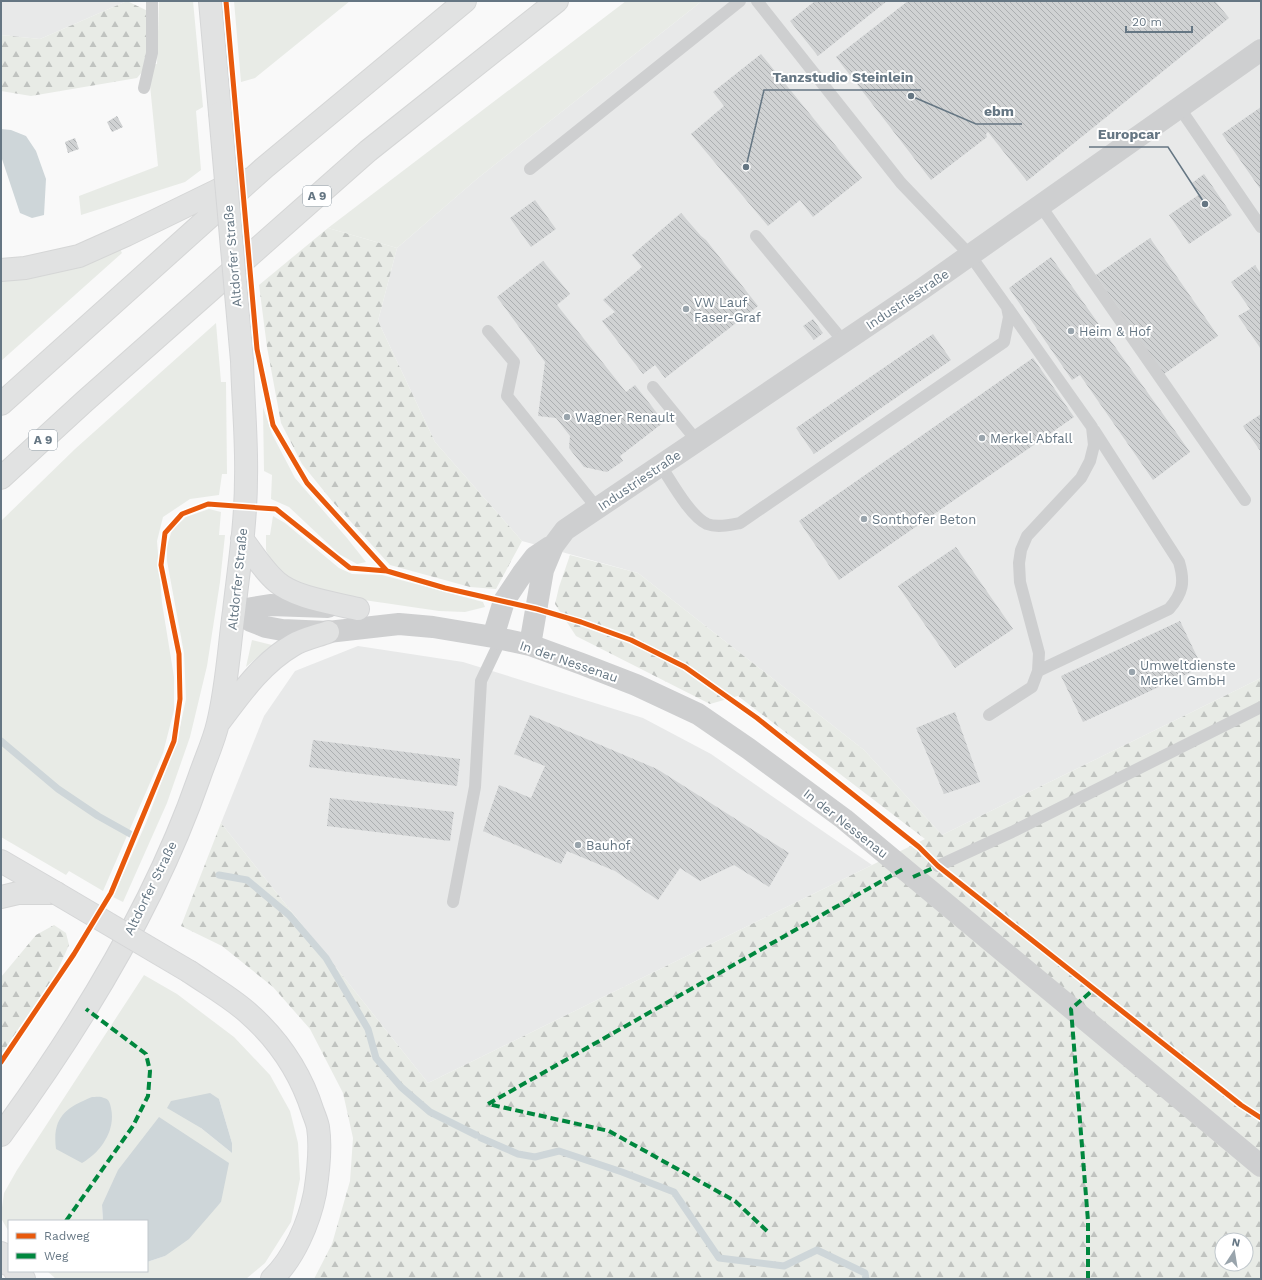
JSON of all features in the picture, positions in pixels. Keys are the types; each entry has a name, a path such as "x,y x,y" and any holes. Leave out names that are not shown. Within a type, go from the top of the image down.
{"main road":[{"name":"Altdorfer Straße","path":"20,1109 86,1009 109,971 149,895 192,799 218,724 230,651 240,574 246,478 242,361 210,1"},
{"path":"1,404 264,168 465,1"},
{"name":"A 9","path":"1,478 85,401 368,151 557,1"},
{"path":"1,270 26,268 79,256 126,235 264,168"},
{"path":"242,538 268,573 294,593 358,609"},
{"path":"218,724 246,687 268,663 294,645 328,632"},
{"path":"1,861 190,972 219,991 247,1012 275,1041 294,1067 308,1094 318,1127 317,1184 312,1210 300,1238 280,1271 272,1279"},
{"path":"1,897 18,893 56,893"},
{"path":"1,1135 20,1109"},
{"path":"1,1146 20,1109"},
{"path":"1,1253 8,1264"},
{"path":"16,1272 24,1279"}],"street":[{"name":"Industriestraße","path":"530,645 543,570 553,546 565,530 844,342 1261,50"},
{"name":"Industriestraße","path":"497,638 504,601 535,557 553,546"},
{"name":"In der Nessenau","path":"234,611 270,605 358,609 399,624"},
{"name":"In der Nessenau","path":"234,611 251,621 266,627 282,630 328,632 399,624 433,627 530,645 636,685 698,714 749,749 844,820 1261,1166"}],"lane":[{"path":"144,88 152,52 152,1"},
{"path":"530,169 740,1"},
{"path":"757,1 901,183 970,255 1092,427 1179,562 1183,574 1182,586 1178,599 1169,609 1038,672"},
{"path":"1179,107 1261,227"},
{"path":"1040,206 1245,500"},
{"path":"756,236 844,342"},
{"path":"660,466 692,512 707,524 724,526 740,523 1004,342 1009,317 1007,307"},
{"path":"488,331 514,362 507,396 597,508"},
{"path":"653,387 697,442"},
{"path":"989,715 1032,687 1038,672 1038,653 1020,582 1019,563 1021,550 1028,536 1081,478 1090,460 1094,445 1092,427"},
{"path":"453,902 475,786 481,681 497,638"},
{"path":"938,866 1012,832 1261,707"}],"shaded area":[{"path":"1,1 127,1 40,39 1,35"},
{"path":"702,1 1261,1 1261,678 942,835 864,750 638,573 522,541 435,442 378,321 397,248 478,178"},
{"path":"1,129 11,130 26,136 36,151 46,179 44,215 32,218 20,213 1,156"},
{"name":"Bauhof","path":"358,646 463,662 643,718 711,754 872,865 428,1083 221,823 264,716 295,671"},
{"path":"210,1093 219,1099 232,1143 232,1153 201,1128 167,1108 171,1101"},
{"path":"92,1097 101,1097 108,1100 110,1103 112,1116 111,1124 106,1140 101,1147 82,1163 56,1149 56,1129 62,1116 68,1110 74,1105"},
{"path":"159,1117 229,1163 221,1202 189,1239 165,1256 148,1262 148,1220 103,1220 102,1205 118,1170"}],"green space":[{"path":"127,1 150,12 148,65 137,78 31,96 1,91 1,35 40,39"},
{"path":"159,1 193,1 203,107 196,111 201,170 185,182 81,215 79,196 158,166 148,65 157,64"},
{"path":"234,1 350,1 255,78 241,82"},
{"path":"626,1 702,1 478,178 397,248 328,228"},
{"path":"328,228 397,248 378,321 435,442 522,541 496,589 470,587 390,565 332,501 302,464 281,423 267,347 259,285"},
{"path":"120,249 122,253 1,361 1,281 64,268"},
{"path":"216,323 221,382 226,382 227,474 222,474 219,495 190,499 163,517 157,541 162,603 174,677 174,710 163,753 103,891 69,871 66,875 1,837 1,521 75,449"},
{"path":"263,407 272,434 295,478 366,562 357,564 339,554 289,507 271,499 272,475 264,471"},
{"path":"209,509 221,512 219,535 225,535 220,582 207,666 190,737 167,803 123,902 113,897 146,823 177,741 186,699 184,653 167,561 167,546 172,530 186,517"},
{"path":"273,516 285,523 339,568 352,574 382,575 483,602 485,607 465,612 439,611 323,594 296,583 273,566 266,550 266,535 270,535"},
{"path":"570,555 638,573 864,750 942,835 1261,678 1261,1279 314,1279 332,1244 350,1181 353,1138 343,1093 310,1029 273,987 222,946 181,926 221,823 428,1083 925,839 738,696 710,704 576,636 555,604"},
{"path":"252,640 272,645 246,667"},
{"path":"54,925 66,933 69,945 57,972 1,1055 1,977 36,935"},
{"path":"144,975 177,994 234,1037 270,1075 290,1111 298,1143 300,1179 291,1222 265,1263 246,1279 56,1279 48,1272 148,1272 148,1262 165,1256 221,1202 102,1205 103,1220 8,1220 8,1230 1,1218 4,1193 17,1170","holes":["219,1099 232,1143 232,1153 201,1128"]}],"building":[{"path":"815,1 887,1 818,56 790,21"},
{"path":"908,1 1215,1 1229,18 1027,181 988,132 986,134 987,137 931,180 836,57"},
{"path":"761,54 862,178 813,217 800,200 768,226 691,134 724,106 713,92"},
{"path":"1261,107 1261,190 1222,134"},
{"path":"117,116 123,127 112,132 107,122"},
{"path":"75,138 79,149 68,153 65,142"},
{"path":"1204,174 1232,215 1189,244 1169,215 1200,194 1192,183"},
{"path":"535,200 556,229 531,247 510,218"},
{"name":"VW Lauf Faser-Graf","path":"681,213 706,240 758,306 665,378 655,365 643,374 602,321 615,312 603,300 642,267 632,255"},
{"path":"1150,238 1218,336 1164,374 1096,275"},
{"name":"Heim & Hof","path":"1051,257 1190,452 1153,480 1080,375 1072,380 1009,288"},
{"path":"543,261 570,294 557,305 626,392 635,385 664,422 620,456 623,461 607,472 584,467 569,448 570,436 556,418 538,416 545,362 497,297"},
{"path":"1255,265 1261,274 1261,349 1238,316 1250,309 1231,282"},
{"path":"813,319 823,333 814,340 803,326"},
{"path":"933,334 951,360 814,454 796,428"},
{"name":"Merkel Abfall","path":"1033,358 1074,417 839,580 799,521"},
{"path":"1261,414 1261,452 1243,426"},
{"path":"956,547 1013,629 955,668 898,586"},
{"name":"Umweltdienste Merkel GmbH","path":"1180,621 1202,667 1083,722 1061,676"},
{"path":"955,712 980,782 944,794 916,728"},
{"path":"530,715 657,769 789,853 769,887 734,865 700,881 680,868 658,900 615,871 567,851 561,864 483,831 499,785 531,798 545,766 514,754"},
{"path":"313,740 460,759 457,786 309,767"},
{"path":"330,798 454,812 450,841 327,826"}],"waterway":[{"path":"1,741 58,789 98,816 132,835"},
{"path":"219,875 247,880 289,915 326,958 368,1029 376,1058 401,1087 430,1112 476,1135"},
{"path":"481,1138 518,1154 535,1157 559,1151 622,1172 674,1192 719,1258 784,1266 817,1250 865,1273 866,1279"}],"marked path":[{"path":"913,877 938,866"},
{"path":"767,1231 735,1201 609,1131 488,1104 903,869"},
{"path":"1088,1279 1088,1221 1071,1009 1094,989"},
{"path":"67,1220 133,1126 148,1096 150,1071 146,1054 86,1009"}],"cycle path":[{"path":"226,1 257,349 273,425 307,483 387,571"},
{"path":"1,1062 74,954 111,893 174,741 180,699 179,654 161,565 165,533 182,514 208,504 276,509 350,568 387,571 445,588 537,609 581,622 631,640 685,667 757,718 919,847 938,866 1241,1105 1261,1118"}],"place":[{"name":"ebm","path":"911,96"},
{"name":"Tanzstudio Steinlein","path":"746,167"},
{"name":"Europcar","path":"1205,204"},
{"name":"VW Lauf Faser-Graf","path":"686,309"},
{"name":"Heim & Hof","path":"1071,331"},
{"name":"Wagner Renault","path":"567,417"},
{"name":"Merkel Abfall","path":"982,438"},
{"name":"Sonthofer Beton","path":"864,519"},
{"name":"Umweltdienste Merkel GmbH","path":"1132,672"},
{"name":"Bauhof","path":"578,845"}]}
